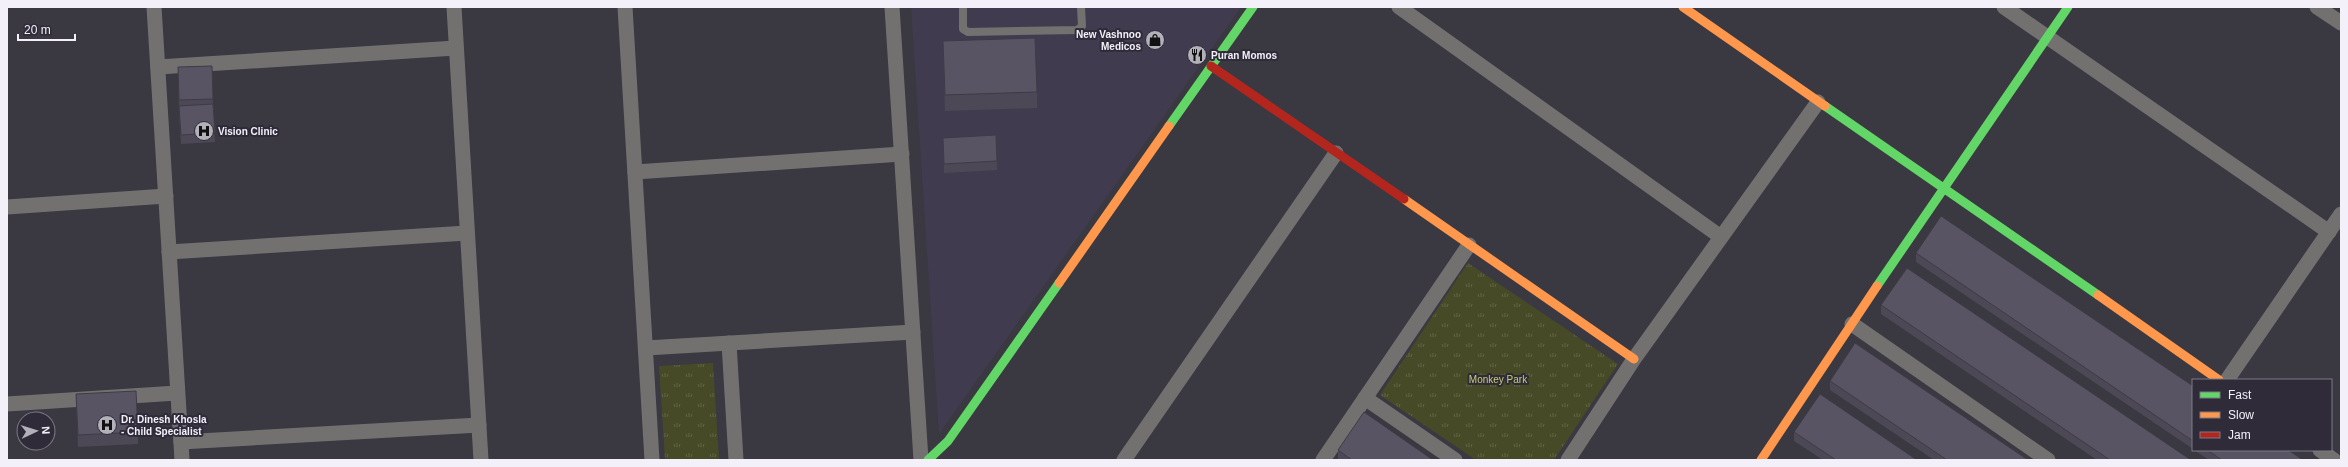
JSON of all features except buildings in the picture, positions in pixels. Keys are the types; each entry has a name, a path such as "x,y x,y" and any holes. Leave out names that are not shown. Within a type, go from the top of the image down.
{"street":[{"path":"154,7 182,460"},
{"path":"454,7 481,460"},
{"path":"625,7 652,460"},
{"path":"892,7 921,460"},
{"path":"928,460 948,441 1253,7"},
{"path":"1399,7 1721,238"},
{"path":"1683,7 2218,379"},
{"path":"2004,7 2328,232"},
{"path":"1766,458 1942,188 2068,7"},
{"path":"2317,7 2341,23"},
{"path":"158,67 456,48"},
{"path":"1211,66 1634,359"},
{"path":"1568,460 1634,359 1818,102"},
{"path":"1124,460 1336,153"},
{"path":"635,172 902,154"},
{"path":"7,207 166,196"},
{"path":"2228,379 2341,214"},
{"path":"169,252 467,233"},
{"path":"1322,460 1470,245"},
{"path":"1852,324 2048,460"},
{"path":"646,348 913,332"},
{"path":"729,343 736,460"},
{"path":"7,404 177,393"},
{"path":"1365,398 1455,460"},
{"path":"180,442 479,424"},
{"path":"2321,451 2334,460"}],"lane":[{"path":"963,7 963,29 968,32 1077,30 1082,26 1081,7"}],"shaded area":[{"path":"911,7 1241,7 939,434"}],"green space":[{"name":"Monkey Park","path":"1468,263 1618,364 1554,460 1476,460 1380,395"},
{"path":"713,363 719,460 665,460 659,366"}],"traffic: fast":[{"path":"1169,126 1253,7"},
{"path":"1877,286 2068,7"},
{"path":"1825,106 2098,295"},
{"path":"928,460 948,441 1059,283"}],"traffic: slow":[{"path":"1683,7 1825,106"},
{"path":"1059,283 1169,126"},
{"path":"1404,199 1634,359"},
{"path":"1761,460 1877,286"},
{"path":"2098,295 2218,379"}],"traffic: jam":[{"path":"1211,66 1404,199"}],"place":[{"name":"New Vashnoo Medicos","path":"1155,40"},
{"name":"Puran Momos","path":"1197,55"},
{"name":"Vision Clinic","path":"204,131"},
{"name":"Dr. Dinesh Khosla - Child Specialist","path":"107,425"}]}
